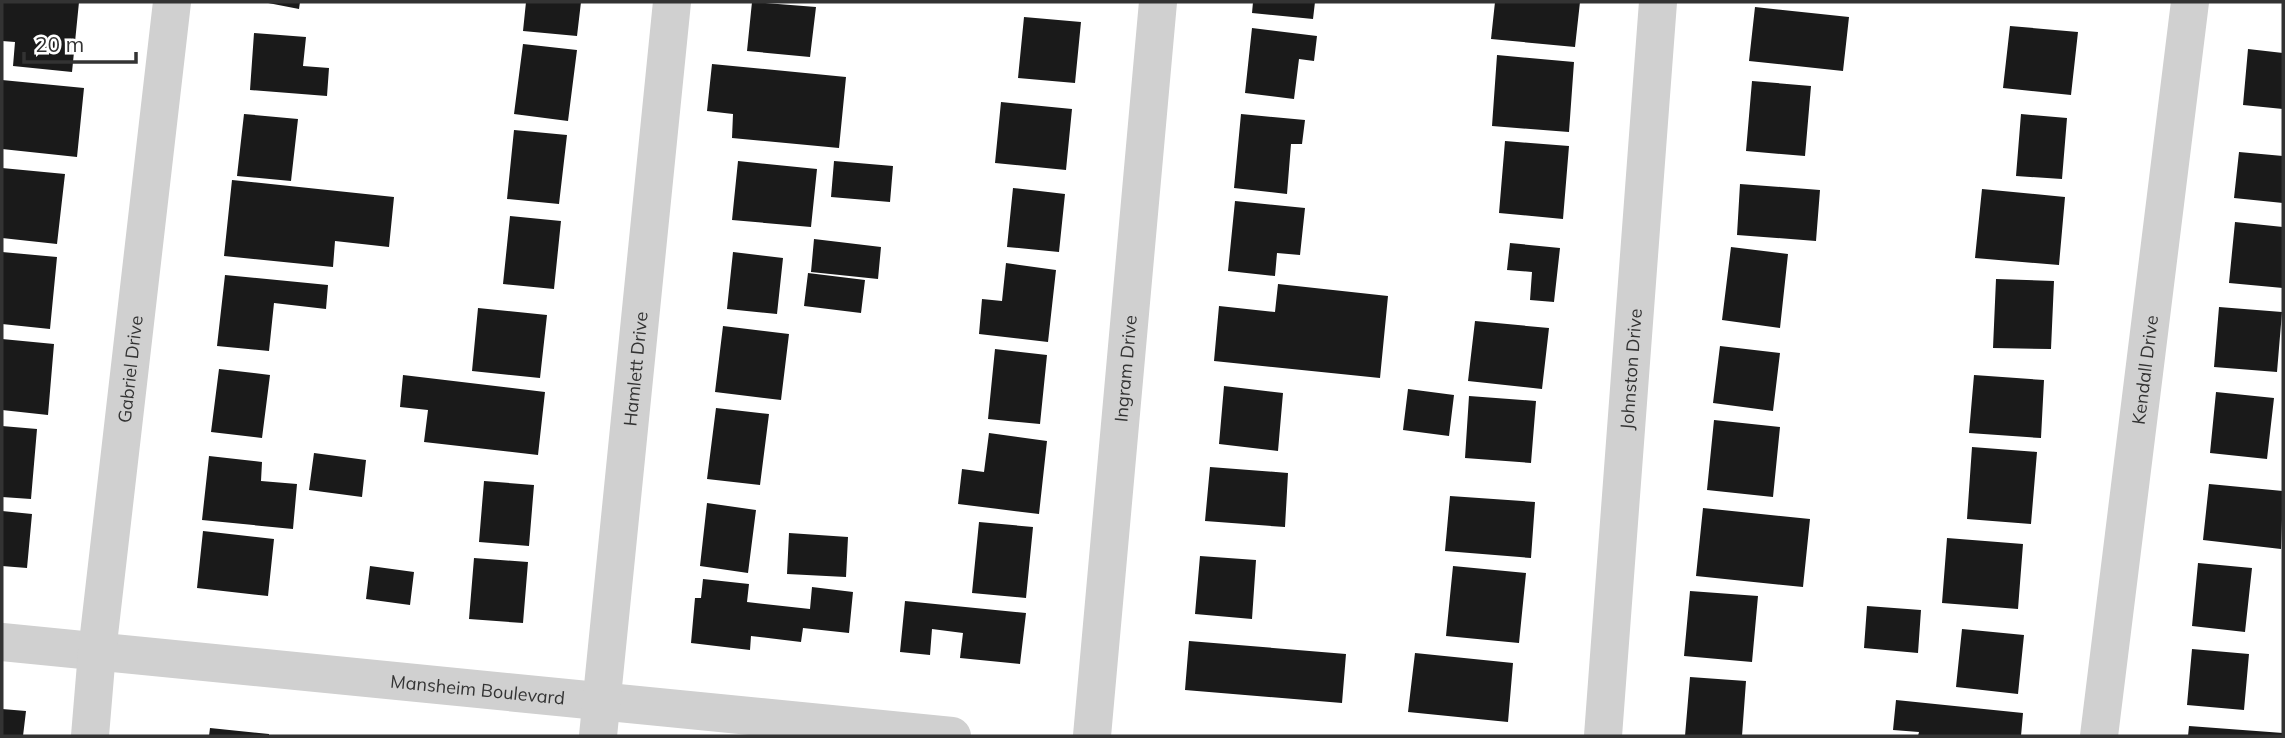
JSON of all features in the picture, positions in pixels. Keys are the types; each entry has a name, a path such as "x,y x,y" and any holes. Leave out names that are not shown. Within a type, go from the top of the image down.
{"street":[{"name":"Gabriel Drive","path":"90,736 97,652 172,2"},
{"name":"Hamlett Drive","path":"599,719 672,2"},
{"name":"Ingram Drive","path":"1092,736 1158,2"},
{"name":"Johnston Drive","path":"1603,736 1658,2"},
{"name":"Kendall Drive","path":"2099,736 2190,2"},
{"name":"Mansheim Boulevard","path":"2,642 97,652 599,719 952,736"}],"building":[{"path":"2,2 79,2 72,72 13,66 15,42 2,41"},
{"path":"263,2 300,2 299,9"},
{"path":"526,2 581,2 577,36 523,31"},
{"path":"752,2 816,7 810,57 747,51"},
{"path":"1253,2 1315,2 1313,19 1252,13"},
{"path":"1495,2 1580,2 1575,47 1491,39"},
{"path":"1755,7 1849,17 1843,71 1749,61"},
{"path":"1024,17 1081,22 1075,83 1018,78"},
{"path":"2010,26 2078,32 2071,95 2003,88"},
{"path":"1252,28 1317,36 1314,61 1299,59 1294,99 1245,93"},
{"path":"254,33 306,37 303,66 329,68 327,96 250,90"},
{"path":"523,44 577,50 568,121 514,114"},
{"path":"2248,49 2283,53 2283,109 2243,105"},
{"path":"1497,55 1574,62 1569,132 1492,126"},
{"path":"712,64 846,77 839,148 732,138 733,114 707,111"},
{"path":"2,80 84,88 77,157 2,149"},
{"path":"1752,81 1811,86 1805,156 1746,151"},
{"path":"1001,102 1072,109 1066,170 995,163"},
{"path":"244,114 298,119 291,181 237,176"},
{"path":"1241,114 1305,120 1302,144 1291,144 1287,194 1234,188"},
{"path":"2021,114 2067,118 2062,179 2016,176"},
{"path":"514,130 567,135 559,204 507,199"},
{"path":"1505,141 1569,146 1563,219 1499,213"},
{"path":"2239,152 2283,156 2283,203 2234,198"},
{"path":"738,161 817,169 811,227 732,220"},
{"path":"834,161 893,166 890,202 831,197"},
{"path":"2,168 65,174 57,244 2,238"},
{"path":"232,180 394,197 389,247 335,241 333,267 224,256"},
{"path":"1740,184 1820,190 1816,241 1737,235"},
{"path":"1013,188 1065,194 1059,252 1007,247"},
{"path":"1982,189 2065,197 2059,265 1975,258"},
{"path":"1235,201 1305,208 1300,255 1277,253 1275,276 1228,271"},
{"path":"510,216 561,221 554,289 503,284"},
{"path":"2235,222 2283,227 2283,288 2229,283"},
{"path":"814,239 881,247 878,279 811,272"},
{"path":"1510,243 1560,248 1554,302 1530,300 1532,272 1507,270"},
{"path":"1731,247 1788,254 1780,328 1722,320"},
{"path":"2,252 57,257 50,329 2,324"},
{"path":"733,252 783,258 777,314 727,309"},
{"path":"1006,263 1056,270 1048,342 979,334 982,299 1002,301"},
{"path":"808,273 865,280 861,313 804,306"},
{"path":"225,275 328,285 326,309 274,303 269,351 217,346"},
{"path":"1996,279 2054,281 2051,349 1993,348"},
{"path":"1278,284 1388,296 1380,378 1214,361 1219,306 1275,312"},
{"path":"2219,307 2282,312 2277,372 2214,367"},
{"path":"478,308 547,315 540,378 472,371"},
{"path":"1475,321 1549,328 1542,389 1468,381"},
{"path":"723,326 789,334 781,400 715,392"},
{"path":"2,339 54,344 48,415 2,410"},
{"path":"1720,346 1780,353 1773,411 1713,403"},
{"path":"995,349 1047,355 1040,424 988,419"},
{"path":"219,369 270,375 262,438 211,432"},
{"path":"403,375 545,392 538,455 424,442 428,410 400,407"},
{"path":"1974,375 2044,380 2041,438 1969,433"},
{"path":"1224,386 1283,393 1278,451 1219,444"},
{"path":"1408,389 1454,395 1449,436 1403,430"},
{"path":"2216,392 2274,398 2267,459 2210,453"},
{"path":"1469,396 1536,401 1531,463 1465,458"},
{"path":"716,408 769,414 760,485 707,479"},
{"path":"1714,420 1780,427 1773,497 1707,490"},
{"path":"2,426 37,429 31,499 2,497"},
{"path":"989,433 1047,441 1039,514 958,504 962,469 984,472"},
{"path":"1972,447 2037,452 2031,524 1967,519"},
{"path":"314,453 366,460 362,497 309,490"},
{"path":"209,456 262,462 261,481 297,484 293,529 202,520"},
{"path":"1210,467 1288,473 1285,527 1205,521"},
{"path":"484,481 534,485 529,546 479,542"},
{"path":"2209,484 2283,491 2281,549 2203,540"},
{"path":"1450,496 1535,502 1531,558 1445,551"},
{"path":"707,503 756,510 748,573 700,566"},
{"path":"1703,508 1810,519 1803,587 1696,576"},
{"path":"2,511 32,514 27,568 2,566"},
{"path":"979,522 1033,527 1026,598 972,593"},
{"path":"203,531 274,539 268,596 197,588"},
{"path":"789,533 848,537 846,577 787,574"},
{"path":"1947,538 2023,544 2018,609 1942,603"},
{"path":"1200,556 1256,560 1252,619 1195,614"},
{"path":"474,558 528,562 523,623 469,619"},
{"path":"2198,563 2252,568 2245,632 2192,626"},
{"path":"370,566 414,572 410,605 366,599"},
{"path":"1453,566 1526,573 1519,643 1446,636"},
{"path":"703,579 749,584 747,602 810,609 812,587 853,592 849,633 803,628 801,642 751,636 750,650 691,643 695,598 701,598"},
{"path":"1690,591 1758,596 1752,662 1684,656"},
{"path":"905,601 1026,613 1020,664 960,658 963,633 932,629 930,655 900,652"},
{"path":"1867,606 1921,610 1918,653 1864,648"},
{"path":"1962,629 2024,635 2018,694 1956,687"},
{"path":"1189,641 1346,654 1342,703 1185,690"},
{"path":"2192,649 2249,654 2244,710 2187,705"},
{"path":"1415,653 1513,663 1508,722 1408,712"},
{"path":"1690,677 1746,681 1742,736 1685,736"},
{"path":"1896,700 2023,713 2021,736 1918,736 1919,732 1893,730"},
{"path":"2,709 26,711 23,736 2,736"},
{"path":"2189,726 2283,733 2283,736 2188,736"},
{"path":"210,728 269,734 269,736 209,736"}]}
